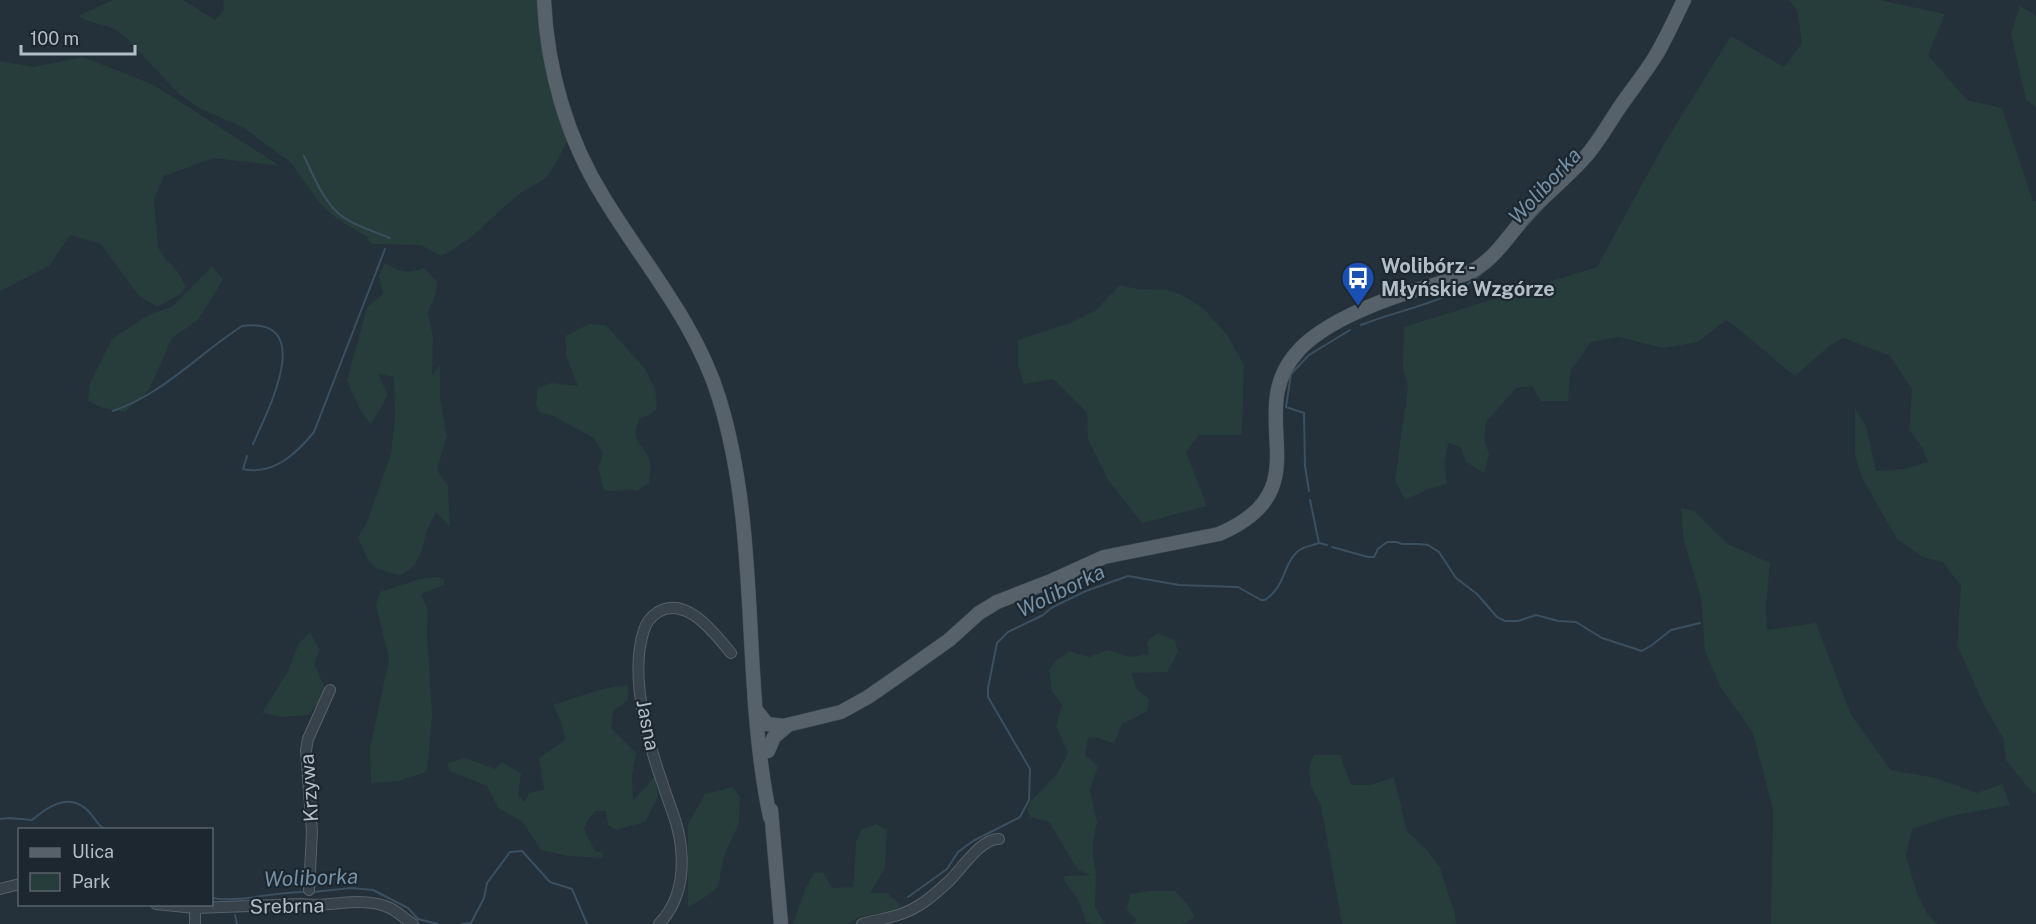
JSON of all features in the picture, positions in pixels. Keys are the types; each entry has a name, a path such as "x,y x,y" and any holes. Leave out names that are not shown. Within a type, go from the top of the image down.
{"main road":[{"path":"544,0 548,47 555,81 585,162 603,197 685,323 708,369 718,396 736,471 749,598 774,737 768,751"},
{"path":"769,717 815,719 840,712 868,697 949,640 978,613 997,602 1104,557 1219,534 1234,528 1256,512 1268,498 1275,479 1277,464 1275,402 1281,381 1297,351 1310,339 1351,316 1404,294 1464,275 1478,268 1530,211 1591,150 1654,59 1684,0"},
{"path":"769,717 758,735 770,817"},
{"path":"769,717 770,817 781,924"}],"street":[{"name":"Jasna","path":"659,924 669,913 677,898 681,874 681,849 674,815 653,754 643,712 639,668 644,628 652,616 660,611 672,608 683,610 703,621 731,653"},
{"name":"Krzywa","path":"309,890 312,832 306,750 308,739 330,690"},
{"path":"862,924 897,916 915,909 948,882 985,842 994,838 999,839"},
{"path":"0,889 18,884"},
{"name":"Srebrna","path":"176,906 195,908 301,904 318,906 369,902 392,909 412,924"},
{"path":"195,908 195,924"}],"green space":[{"path":"113,0 183,0 215,20 224,10 223,0 544,0 572,132 546,177 522,192 464,242 441,256 421,245 371,244 367,237 337,219 319,202 290,162 244,128 199,108 180,95 123,35 78,16"},
{"path":"1789,0 1879,0 1945,14 1928,55 1967,100 2002,108 2033,201 2036,201 2036,793 2030,790 2006,760 2003,738 1985,707 1957,645 1961,586 1943,562 1923,557 1897,539 1862,478 1855,455 1855,408 1866,426 1876,471 1903,469 1928,462 1922,447 1909,430 1912,389 1890,356 1844,338 1829,346 1795,376 1726,320 1698,342 1663,348 1619,337 1591,342 1571,370 1568,401 1541,401 1532,386 1516,388 1486,422 1484,439 1489,454 1484,473 1466,462 1461,447 1448,443 1445,463 1447,484 1428,489 1405,500 1395,480 1408,387 1403,368 1404,327 1597,267 1664,144 1731,36 1784,67 1802,43 1797,10"},
{"path":"2020,6 2036,16 2036,107 2026,100 2011,34"},
{"path":"83,57 154,85 280,166 214,158 164,176 154,199 158,247 178,272 186,287 181,294 157,307 139,296 101,244 70,235 49,266 0,291 0,61 33,67"},
{"path":"385,263 404,271 424,268 437,282 435,296 428,312 433,338 432,376 440,365 440,398 447,436 437,470 448,486 450,527 436,512 414,566 401,575 382,571 372,565 358,537 367,522 391,454 395,417 394,377 378,374 388,395 371,425 360,410 347,381 367,307 383,294 379,275"},
{"path":"212,266 223,280 198,320 172,338 149,390 125,412 103,408 88,401 90,383 112,339 147,316 173,306"},
{"path":"1120,285 1137,289 1167,290 1180,294 1203,308 1228,336 1244,365 1242,435 1199,435 1186,452 1207,506 1142,523 1108,480 1088,439 1087,413 1053,379 1024,384 1018,365 1018,340 1070,323 1095,311"},
{"path":"589,324 606,325 645,369 655,388 657,408 650,415 640,418 637,427 637,438 648,456 651,468 649,483 637,491 604,490 598,468 603,454 594,438 553,416 539,412 536,404 538,388 551,383 578,386 566,356 565,336"},
{"path":"1681,508 1694,511 1728,544 1770,563 1766,604 1767,630 1816,623 1851,715 1891,770 1936,778 1977,793 2002,784 2010,805 1951,816 1912,829 1906,856 1917,893 1928,915 1938,924 1771,924 1773,810 1753,733 1720,686 1705,651 1701,597 1684,542"},
{"path":"438,577 444,580 444,585 421,594 428,610 432,717 427,772 398,781 371,783 370,748 389,659 376,605 380,592 420,579"},
{"path":"310,632 320,650 314,664 326,690 308,715 282,717 262,713 288,671 299,643"},
{"path":"1157,633 1175,640 1178,652 1167,672 1132,673 1137,690 1149,699 1147,711 1122,724 1114,743 1088,738 1085,755 1098,766 1090,790 1097,822 1093,840 1096,872 1095,907 1105,924 1092,924 1086,921 1078,899 1065,882 1064,876 1091,875 1078,870 1049,822 1030,817 1027,809 1030,802 1057,774 1068,753 1056,726 1062,705 1052,691 1049,670 1069,651 1089,657 1107,650 1130,657 1149,654 1147,642"},
{"path":"628,685 628,700 613,711 611,728 636,753 632,776 633,801 655,776 658,797 645,822 616,830 608,825 606,811 596,811 589,818 584,829 595,851 603,853 602,858 569,856 541,850 522,821 499,809 487,786 450,771 447,763 466,758 495,769 501,762 521,773 518,795 525,802 529,793 544,790 539,758 565,740 561,722 553,705 599,690"},
{"path":"1314,755 1340,755 1351,785 1371,785 1394,777 1407,831 1428,851 1440,868 1456,924 1342,924 1321,806 1310,784 1309,767"},
{"path":"733,787 740,797 739,823 724,856 718,887 688,907 688,824 705,794"},
{"path":"876,824 887,830 885,868 870,893 887,893 901,906 894,910 859,917 848,924 793,924 805,890 814,873 823,872 832,888 853,887 856,842 861,830"},
{"path":"1175,891 1195,917 1183,924 1131,924 1137,921 1127,909 1130,894"}],"waterway":[{"name":"Woliborka","path":"1663,57 1678,27"},
{"name":"Woliborka","path":"1620,118 1641,89"},
{"path":"304,156 323,194 338,213 356,224 390,238"},
{"name":"Woliborka","path":"1520,233 1546,204"},
{"path":"247,456 243,469 254,470 274,466 292,455 314,432 385,249"},
{"name":"Woliborka","path":"1361,325 1426,304 1458,290 1485,270"},
{"path":"113,411 165,384 242,326 265,327 278,336 283,351 276,390 253,444"},
{"name":"Woliborka","path":"1309,491 1305,466 1304,413 1286,407 1291,374 1309,355 1350,330"},
{"name":"Woliborka","path":"1310,500 1319,543"},
{"path":"1332,547 1374,557 1378,549 1387,542 1428,545 1439,552 1456,578 1477,594 1497,617 1505,621 1518,621 1536,615 1558,621 1576,622 1602,638 1642,651 1671,630 1700,623"},
{"path":"1319,543 1327,545"},
{"name":"Woliborka","path":"908,897 947,869 958,852 973,841 1020,817 1029,800 1030,769 988,697 997,643 1008,632 1086,591 1128,576 1179,585 1238,587 1265,600 1281,582 1292,557 1299,550 1319,543"},
{"name":"Woliborka","path":"0,819 32,820 50,807 71,802 85,808 103,828"},
{"name":"Woliborka","path":"462,924 471,923 484,898 487,883 510,852 522,851 550,882 572,889 587,924"},
{"name":"Woliborka","path":"313,892 351,888 373,890 408,908 418,919 438,924"},
{"name":"Woliborka","path":"213,898 235,899 307,892"},
{"path":"235,915 237,924"}],"place":[{"name":"Wolibórz - Młyńskie Wzgórze","path":"1358,307"}]}
